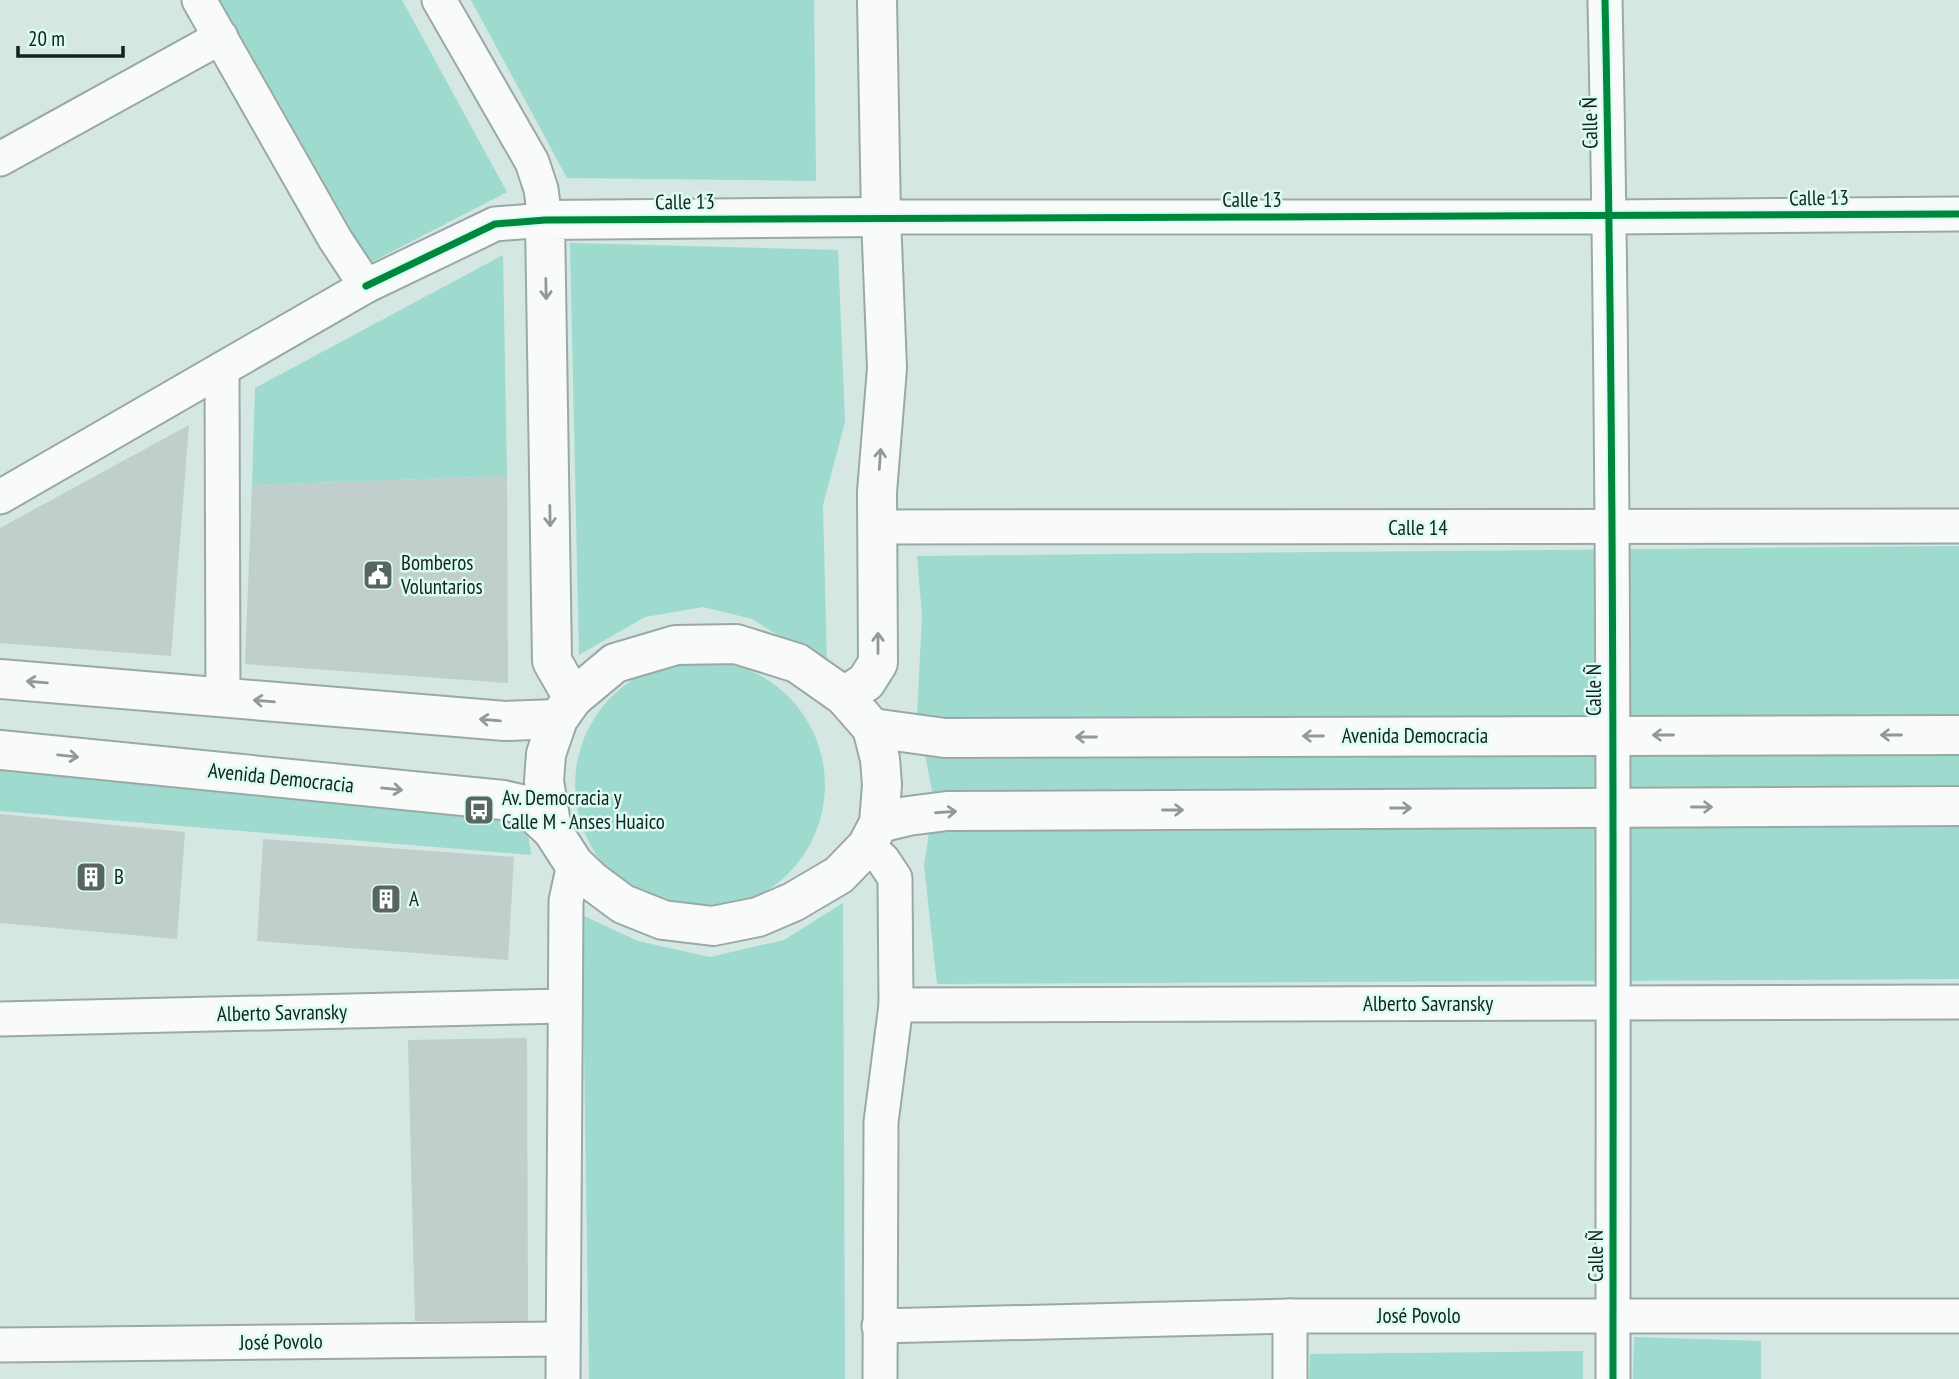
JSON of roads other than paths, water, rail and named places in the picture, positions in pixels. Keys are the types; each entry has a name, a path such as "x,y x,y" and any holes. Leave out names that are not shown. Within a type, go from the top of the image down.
{"main road":[{"path":"844,696 866,682 878,663 877,492 887,368 877,0"},
{"name":"Calle 13","path":"545,220 881,217"},
{"path":"545,220 552,661 566,709"},
{"path":"873,834 882,785 880,759 872,728 844,696 797,663 736,644 676,645 615,663 566,709 546,754 544,781 552,830 574,864 624,904 663,920 713,926 758,917 793,902 839,875 873,834 908,816 947,811 1959,806"},
{"path":"0,679 505,721 566,709"},
{"name":"Avenida Democracia","path":"872,728 945,738 1959,735"},
{"name":"Avenida Democracia","path":"0,750 503,800 525,805 552,830"}],"street":[{"path":"199,0 335,239 366,286"},
{"path":"0,497 366,286 495,224 545,220 541,189 532,162 439,0"},
{"name":"Calle Ñ","path":"1605,0 1610,217 1614,1379"},
{"path":"0,159 220,37"},
{"name":"Calle 13","path":"881,217 1959,214"},
{"path":"222,369 223,697"},
{"name":"Calle 14","path":"877,527 1959,526"},
{"path":"873,834 883,860 895,878 896,1005 881,1122 880,1379"},
{"path":"563,1379 566,901 574,864"},
{"name":"Alberto Savransky","path":"896,1005 1959,1002"},
{"name":"Alberto Savransky","path":"0,1019 565,1006"},
{"path":"1290,1316 1290,1379"},
{"name":"José Povolo","path":"879,1326 1290,1316 1959,1316"},
{"name":"José Povolo","path":"0,1345 563,1339"}],"place":[{"name":"Bomberos Voluntarios","path":"378,575"},
{"name":"Av. Democracia y Calle M - Anses Huaico","path":"479,810"},
{"name":"B","path":"91,877"},
{"name":"A","path":"386,899"}]}
